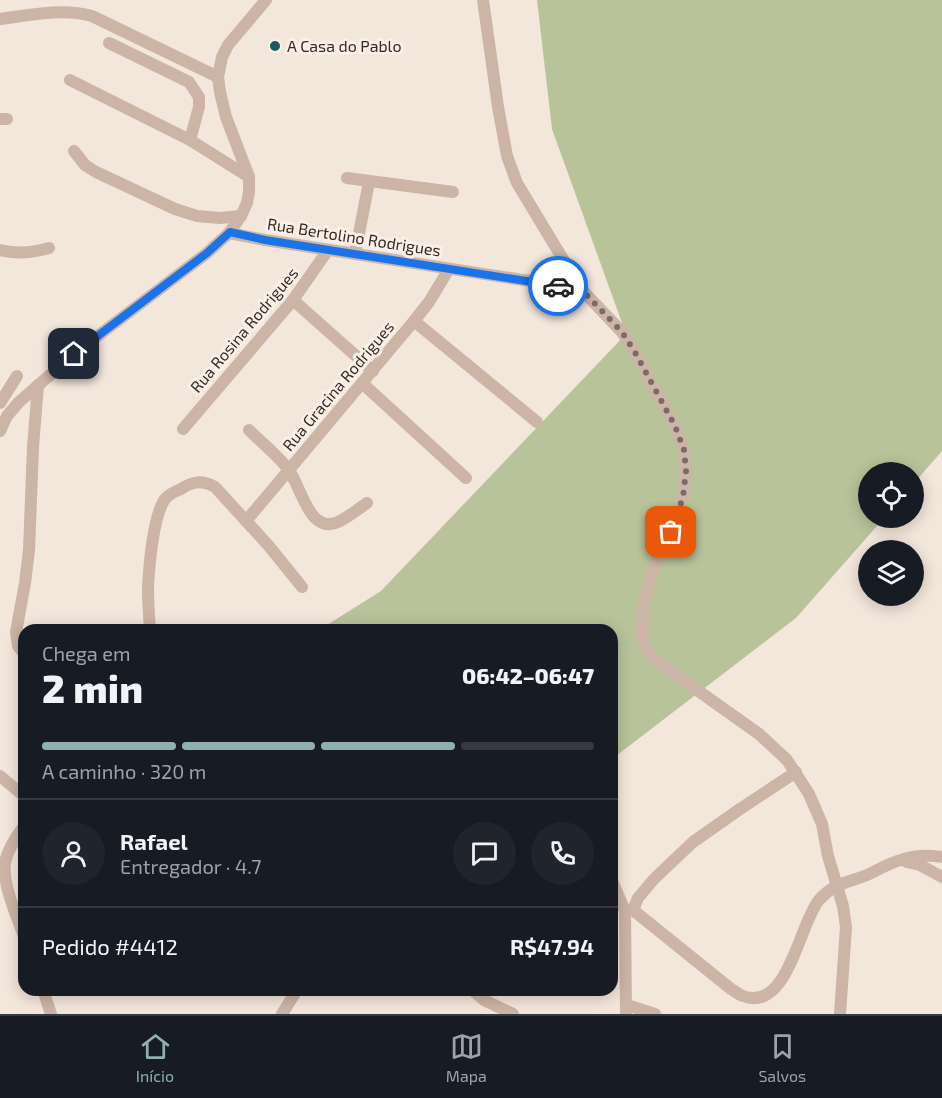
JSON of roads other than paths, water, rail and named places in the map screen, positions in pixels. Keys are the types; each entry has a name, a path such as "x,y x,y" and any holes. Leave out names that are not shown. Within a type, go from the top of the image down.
{"street":[{"path":"0,430 7,416 38,385 74,354 207,253 230,232 241,216 247,203 249,177 226,117 218,77 222,57 228,45 266,0"},
{"path":"483,0 507,156 517,183 581,289 622,332 636,354 675,426 684,450 686,471 683,497 644,601 642,626 644,642 652,657 759,734 787,760 809,794 822,824 828,856 843,906 846,927 841,1014"},
{"path":"0,19 63,12 85,14 218,77"},
{"path":"109,43 189,82 199,97 199,107 190,140"},
{"path":"70,80 190,140 249,177"},
{"path":"74,151 85,165 96,172 175,209 197,216 220,218 241,216"},
{"path":"347,178 453,192"},
{"path":"355,254 369,182"},
{"name":"Rua Bertolino Rodrigues","path":"230,232 265,240 581,289"},
{"path":"0,250 29,253 49,249"},
{"name":"Rua Rosina Rodrigues","path":"183,429 293,300 328,250"},
{"name":"Rua Gracina Rodrigues","path":"246,520 414,321 429,302 449,269"},
{"path":"293,300 373,371"},
{"path":"414,321 537,422"},
{"path":"0,403 17,376"},
{"path":"362,383 466,478"},
{"path":"18,646 16,632 29,550 32,458 38,385"},
{"path":"249,430 289,470 313,517 321,523 330,525 340,521 367,503"},
{"path":"150,624 148,589 157,515 166,497 190,483 207,482 215,487 268,545 302,587"},
{"path":"655,1014 627,1009 629,910 654,879 693,842 796,772"},
{"path":"0,776 18,791"},
{"path":"18,834 5,860 4,879 18,920"},
{"path":"618,891 629,910 731,989 744,997 759,998 774,989 785,975 804,927 818,901 837,885 900,860 942,857"},
{"path":"900,860 920,865 942,877"},
{"path":"45,996 51,1014"},
{"path":"282,1014 293,996"},
{"path":"479,996 513,1014"}],"place":[{"name":"A Casa do Pablo","path":"275,46"}]}
